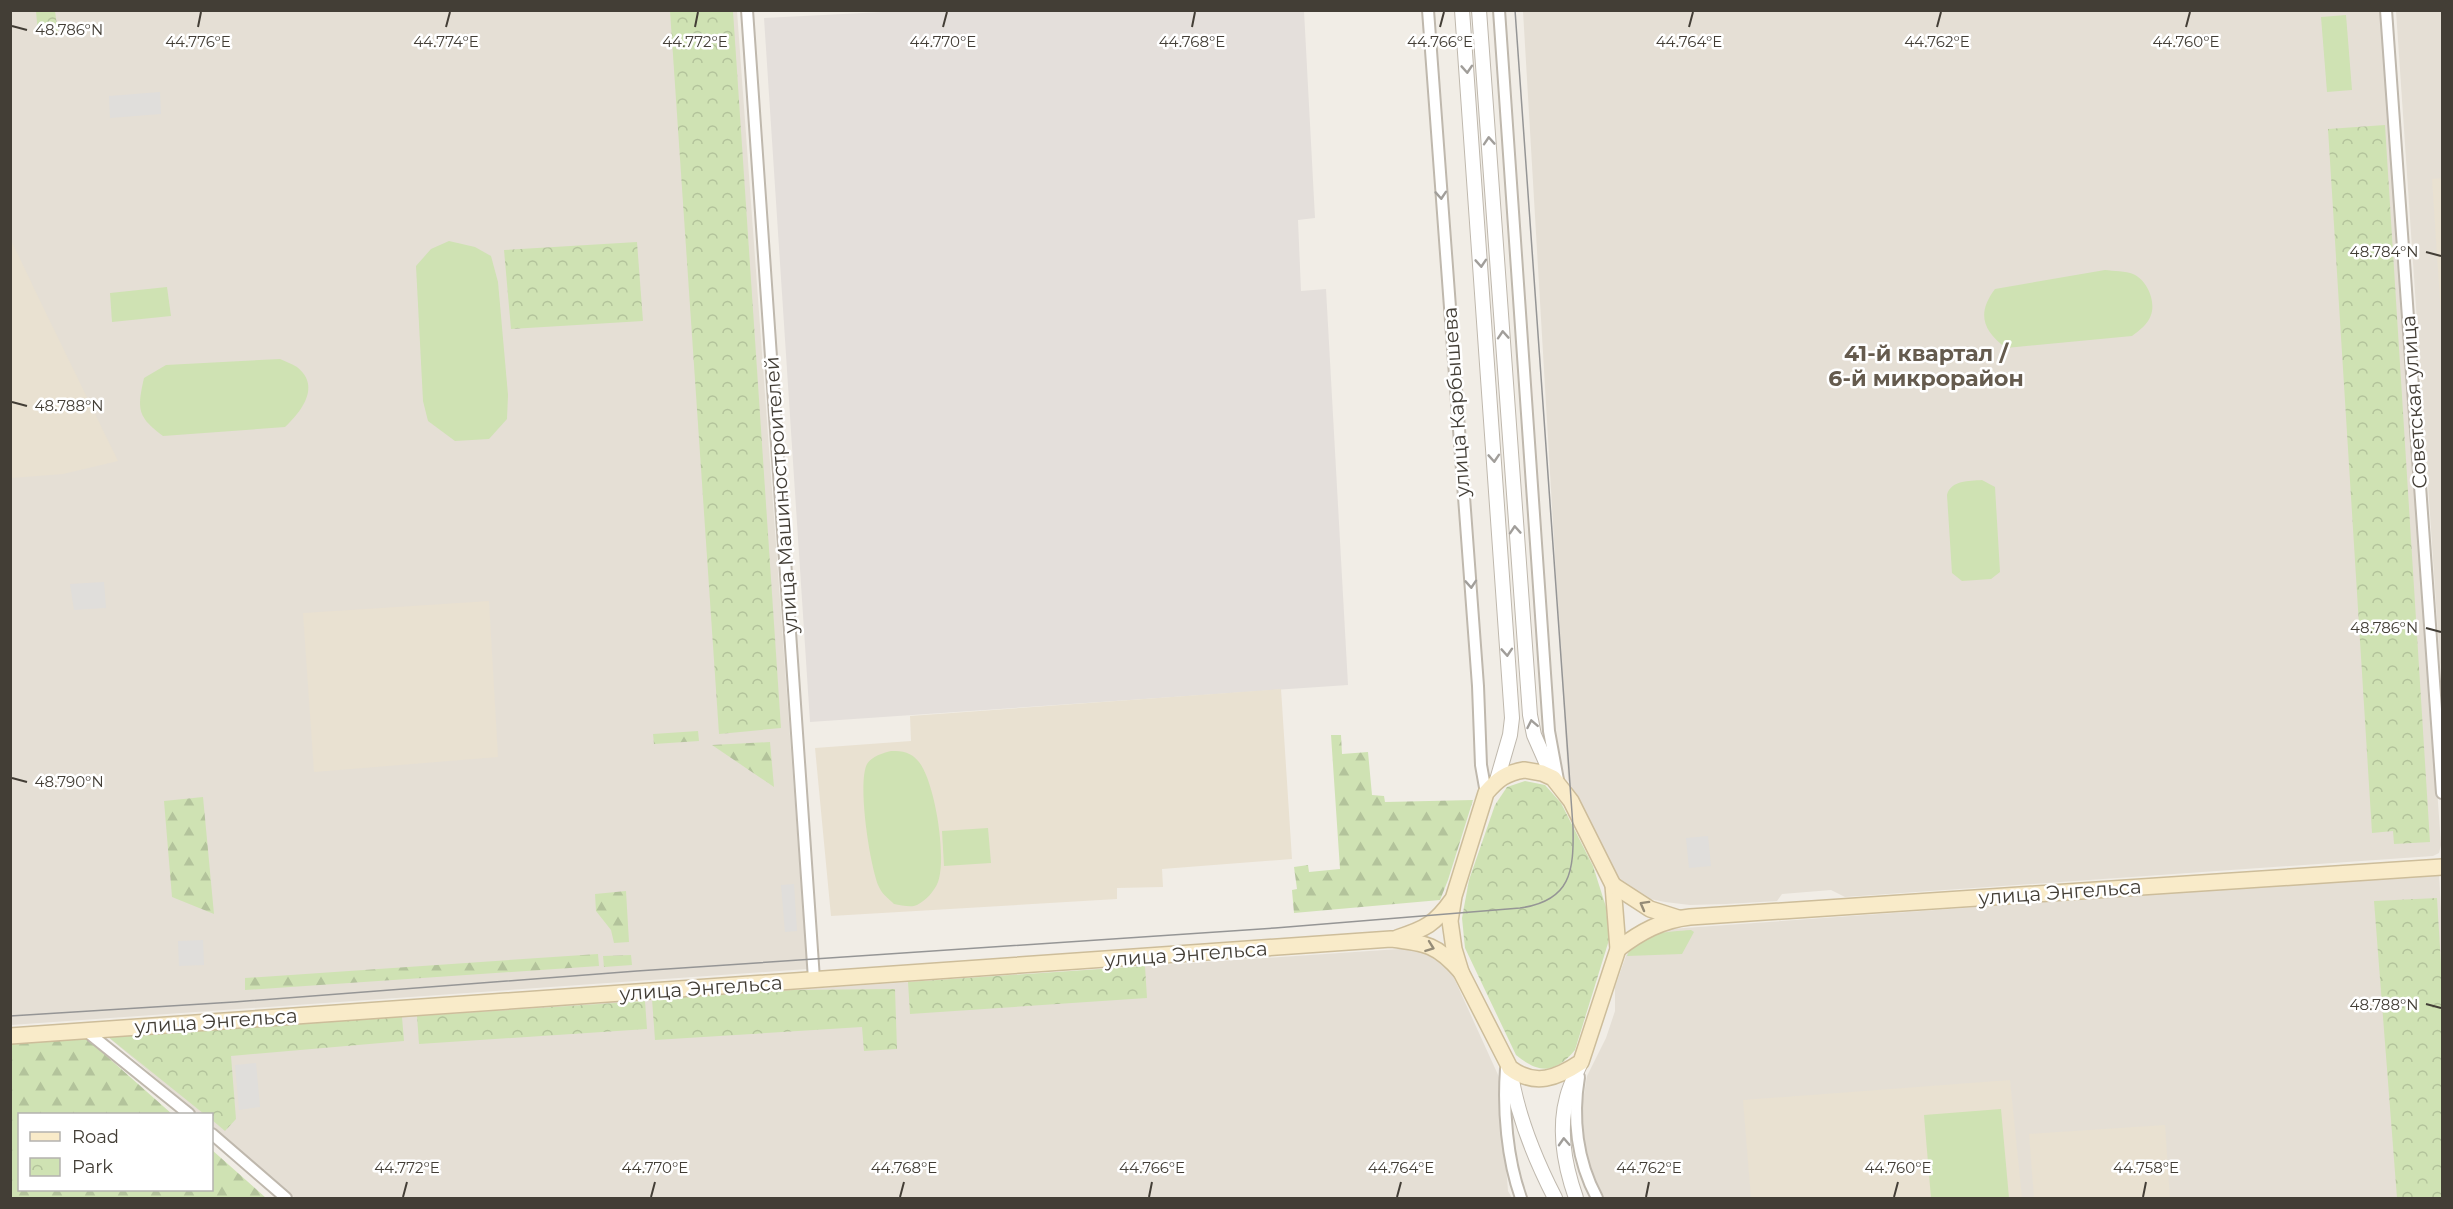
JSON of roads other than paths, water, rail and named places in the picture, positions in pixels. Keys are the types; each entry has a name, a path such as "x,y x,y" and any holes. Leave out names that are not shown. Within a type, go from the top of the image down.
{"main road":[{"name":"улица Карбышева","path":"1508,1065 1461,972 1454,949 1450,921 1454,896 1486,793 1497,780 1507,773 1524,770 1542,773 1556,782"},
{"path":"1508,1065 1518,1074 1532,1080 1551,1079 1581,1062 1618,949 1612,885 1571,801 1556,782"},
{"name":"улица Энгельса","path":"1618,949 1636,935 1678,918 2442,867"},
{"name":"улица Энгельса","path":"1612,885 1650,909 1678,918"},
{"name":"улица Энгельса","path":"1391,939 1423,930 1442,914 1454,896"},
{"name":"улица Энгельса","path":"10,1036 1391,939 1435,948 1445,954 1461,972"}],"street":[{"name":"улица Машиностроителей","path":"747,10 814,979"},
{"name":"улица Карбышева","path":"1428,10 1478,686 1481,765 1486,793"},
{"name":"улица Карбышева","path":"1462,10 1512,718 1510,735 1497,780"},
{"path":"1479,10 1530,715 1534,735 1556,782"},
{"path":"1499,10 1549,731 1556,782"},
{"name":"Советская улица","path":"2386,10 2442,793"},
{"path":"85,1030 188,1113"},
{"path":"1576,1198 1567,1172 1563,1137 1567,1098 1581,1062"},
{"path":"1581,1062 1575,1096 1577,1133 1582,1162 1597,1198"},
{"name":"улица Карбышева","path":"1508,1065 1513,1092 1555,1198"},
{"path":"1508,1065 1505,1090 1510,1146 1521,1198"},
{"path":"213,1135 286,1198"}],"tram line":[{"path":"10,1016 1275,928 1520,908 1550,899 1566,881 1570,870 1573,827 1515,10"}],"district":[{"name":"41-й квартал / 6-й микрорайон","path":"1926,366"}]}
